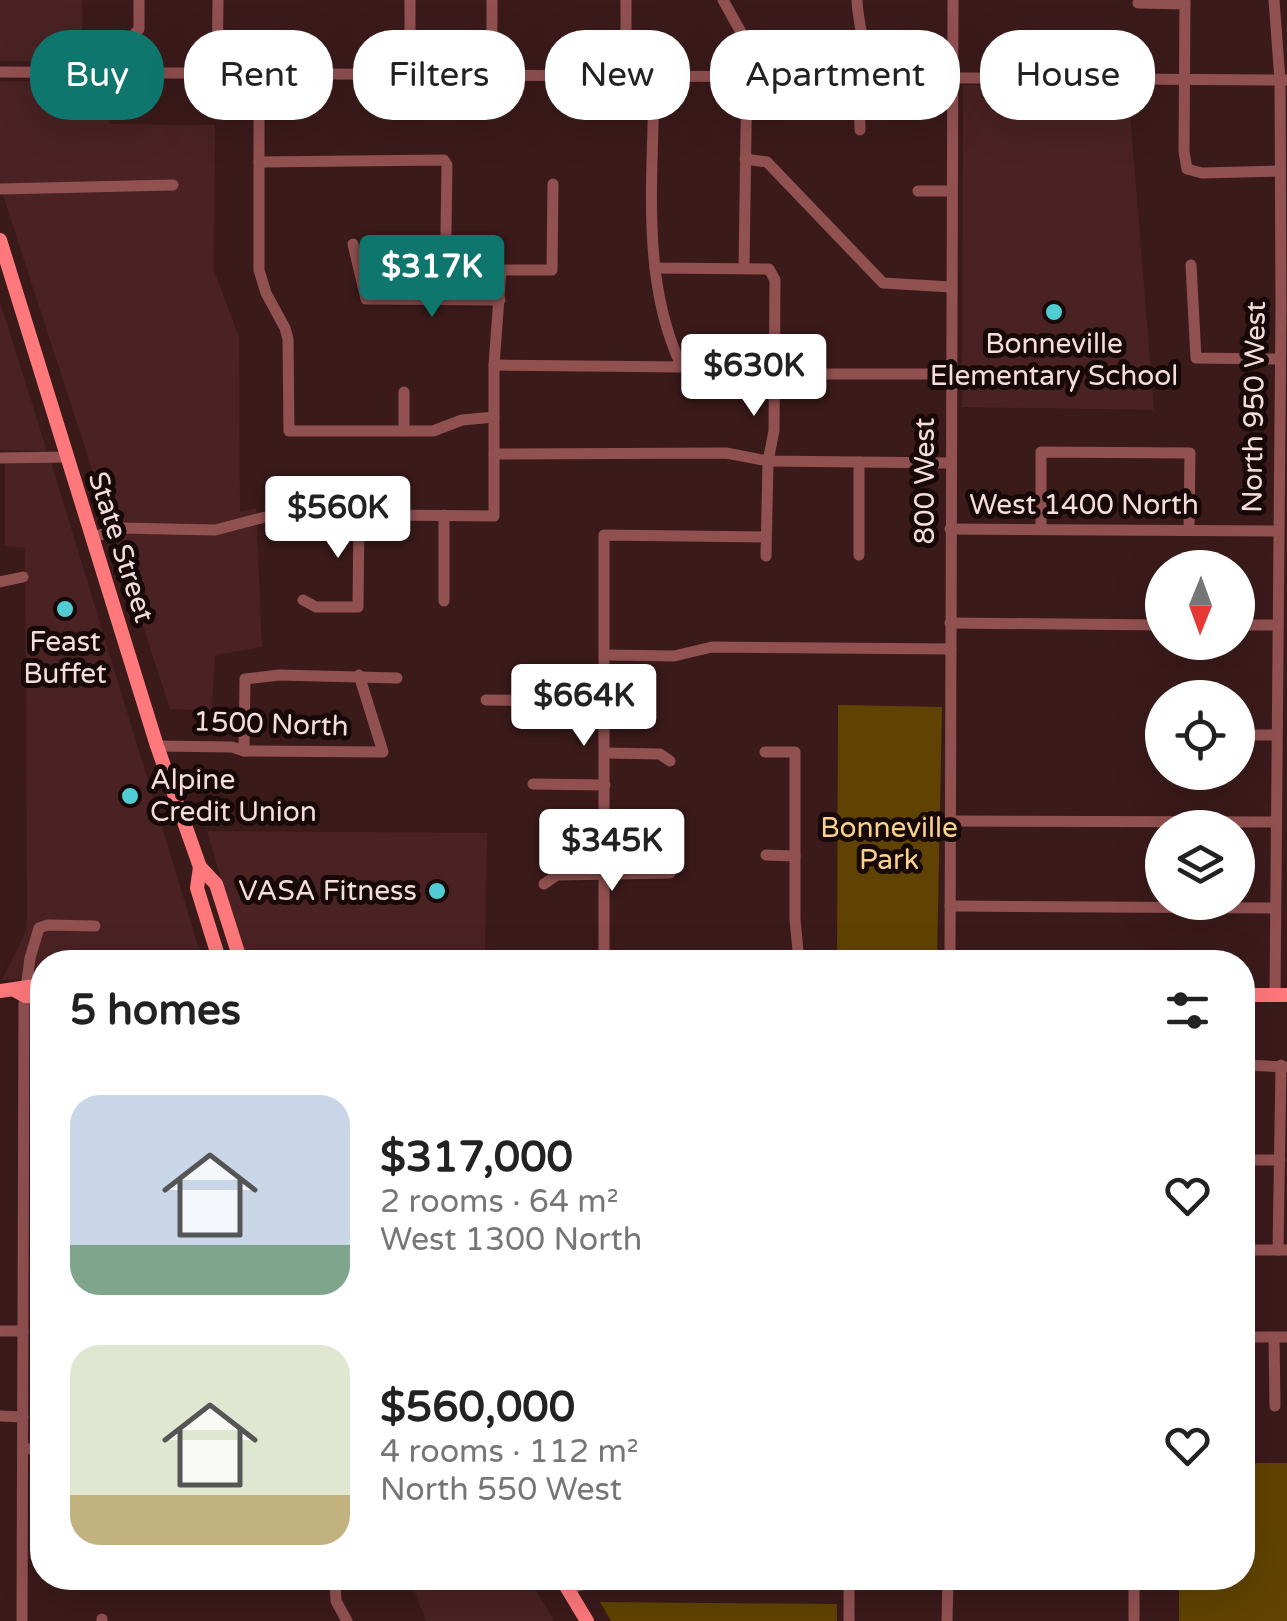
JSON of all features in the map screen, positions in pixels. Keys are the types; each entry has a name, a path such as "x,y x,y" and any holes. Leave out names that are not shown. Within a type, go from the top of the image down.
{"main road":[{"name":"State Street","path":"0,240 157,746 200,867 216,884 237,950"},
{"name":"State Street","path":"200,867 196,888 216,950"},
{"path":"1255,995 1281,995"},
{"path":"568,1590 587,1621"}],"street":[{"path":"138,30 140,0"},
{"path":"218,0 218,30"},
{"path":"410,0 410,30"},
{"path":"492,0 492,30"},
{"path":"626,0 626,30"},
{"path":"723,0 740,30"},
{"path":"858,0 861,30"},
{"name":"800 West","path":"953,0 953,30"},
{"name":"North 950 West","path":"1274,0 1283,80 1280,171 1284,306 1278,531 1283,569 1278,626 1276,822 1281,995"},
{"path":"1138,3 1185,2 1184,163 1188,170 1280,171"},
{"path":"0,72 30,72"},
{"path":"960,76 1283,80"},
{"path":"259,120 258,270 286,328 288,430 433,431 462,420 494,417"},
{"path":"494,365 682,367 665,326 655,268 654,120"},
{"path":"744,268 745,120"},
{"path":"860,130 861,120"},
{"name":"800 West","path":"950,950 951,120"},
{"path":"744,158 766,162 878,280 890,286 951,287"},
{"path":"259,162 444,160 445,299"},
{"path":"94,537 121,528 215,530 277,514 494,516 494,365 501,270 552,270 552,184"},
{"path":"0,189 174,185"},
{"path":"918,190 950,191"},
{"path":"353,244 366,298 500,300"},
{"path":"1190,265 1196,358 1280,359"},
{"path":"655,268 769,270 774,280 774,430 768,461 766,556"},
{"path":"775,374 950,374"},
{"path":"404,392 404,430"},
{"path":"1041,529 1042,452 1190,453 1189,530"},
{"path":"494,454 726,453 768,461 949,463"},
{"path":"0,458 66,457"},
{"path":"859,462 859,555"},
{"path":"302,600 316,607 358,607 360,515"},
{"path":"444,515 444,601"},
{"name":"West 1400 North","path":"950,529 1278,531"},
{"path":"604,950 604,535 765,536"},
{"path":"0,582 22,577"},
{"path":"950,623 1145,625"},
{"path":"1255,625 1278,626"},
{"path":"605,655 674,656 712,648 950,649"},
{"path":"244,751 245,680 280,675 397,678"},
{"name":"1500 North","path":"157,746 384,752 359,675"},
{"path":"486,700 605,701"},
{"path":"1255,735 1277,735"},
{"path":"764,752 796,752 799,950"},
{"path":"605,753 660,754 670,761"},
{"path":"533,784 605,785"},
{"path":"951,821 1276,822"},
{"path":"766,855 795,856"},
{"path":"544,884 557,875 670,873"},
{"path":"950,906 1276,908"},
{"path":"34,950 40,928 95,926"},
{"path":"22,1621 22,989 30,962"},
{"path":"1255,1066 1284,1066 1282,1250 1255,1250"},
{"path":"1255,1160 1280,1160"},
{"path":"0,1331 23,1331"},
{"path":"1255,1337 1280,1338 1276,1406"},
{"path":"0,1416 23,1416"},
{"path":"24,1450 30,1449"},
{"path":"336,1590 336,1601 347,1621"},
{"path":"849,1590 849,1621"},
{"path":"948,1590 948,1621"},
{"path":"1134,1590 1134,1621"}],"shaded area":[{"path":"0,0 82,0 82,30 30,30 30,61 0,61"},
{"path":"0,81 30,81 30,120 215,125 214,270 239,337 240,512 256,508 262,647 215,655 212,711 170,709 0,186"},
{"name":"Bonneville Elementary School","path":"963,85 980,85 980,120 1131,120 1154,410 962,407"},
{"path":"0,302 47,451 0,450"},
{"path":"5,461 51,462 199,950 30,950 30,979 2,980 26,931 27,915 25,548 5,546"},
{"path":"207,831 487,833 485,950 242,950"},
{"path":"414,1590 536,1590 554,1621 426,1621"}],"green space":[{"name":"Bonneville Park","path":"838,705 942,707 937,950 837,950"},
{"path":"1255,1463 1287,1463 1287,1621 1179,1621 1179,1590 1255,1590"},
{"path":"600,1602 837,1604 837,1621 611,1621"}],"place":[{"name":"Bonneville Elementary School","path":"1054,312"},
{"name":"Feast Buffet","path":"65,609"},
{"name":"Alpine Credit Union","path":"130,796"},
{"name":"VASA Fitness","path":"437,891"}]}
